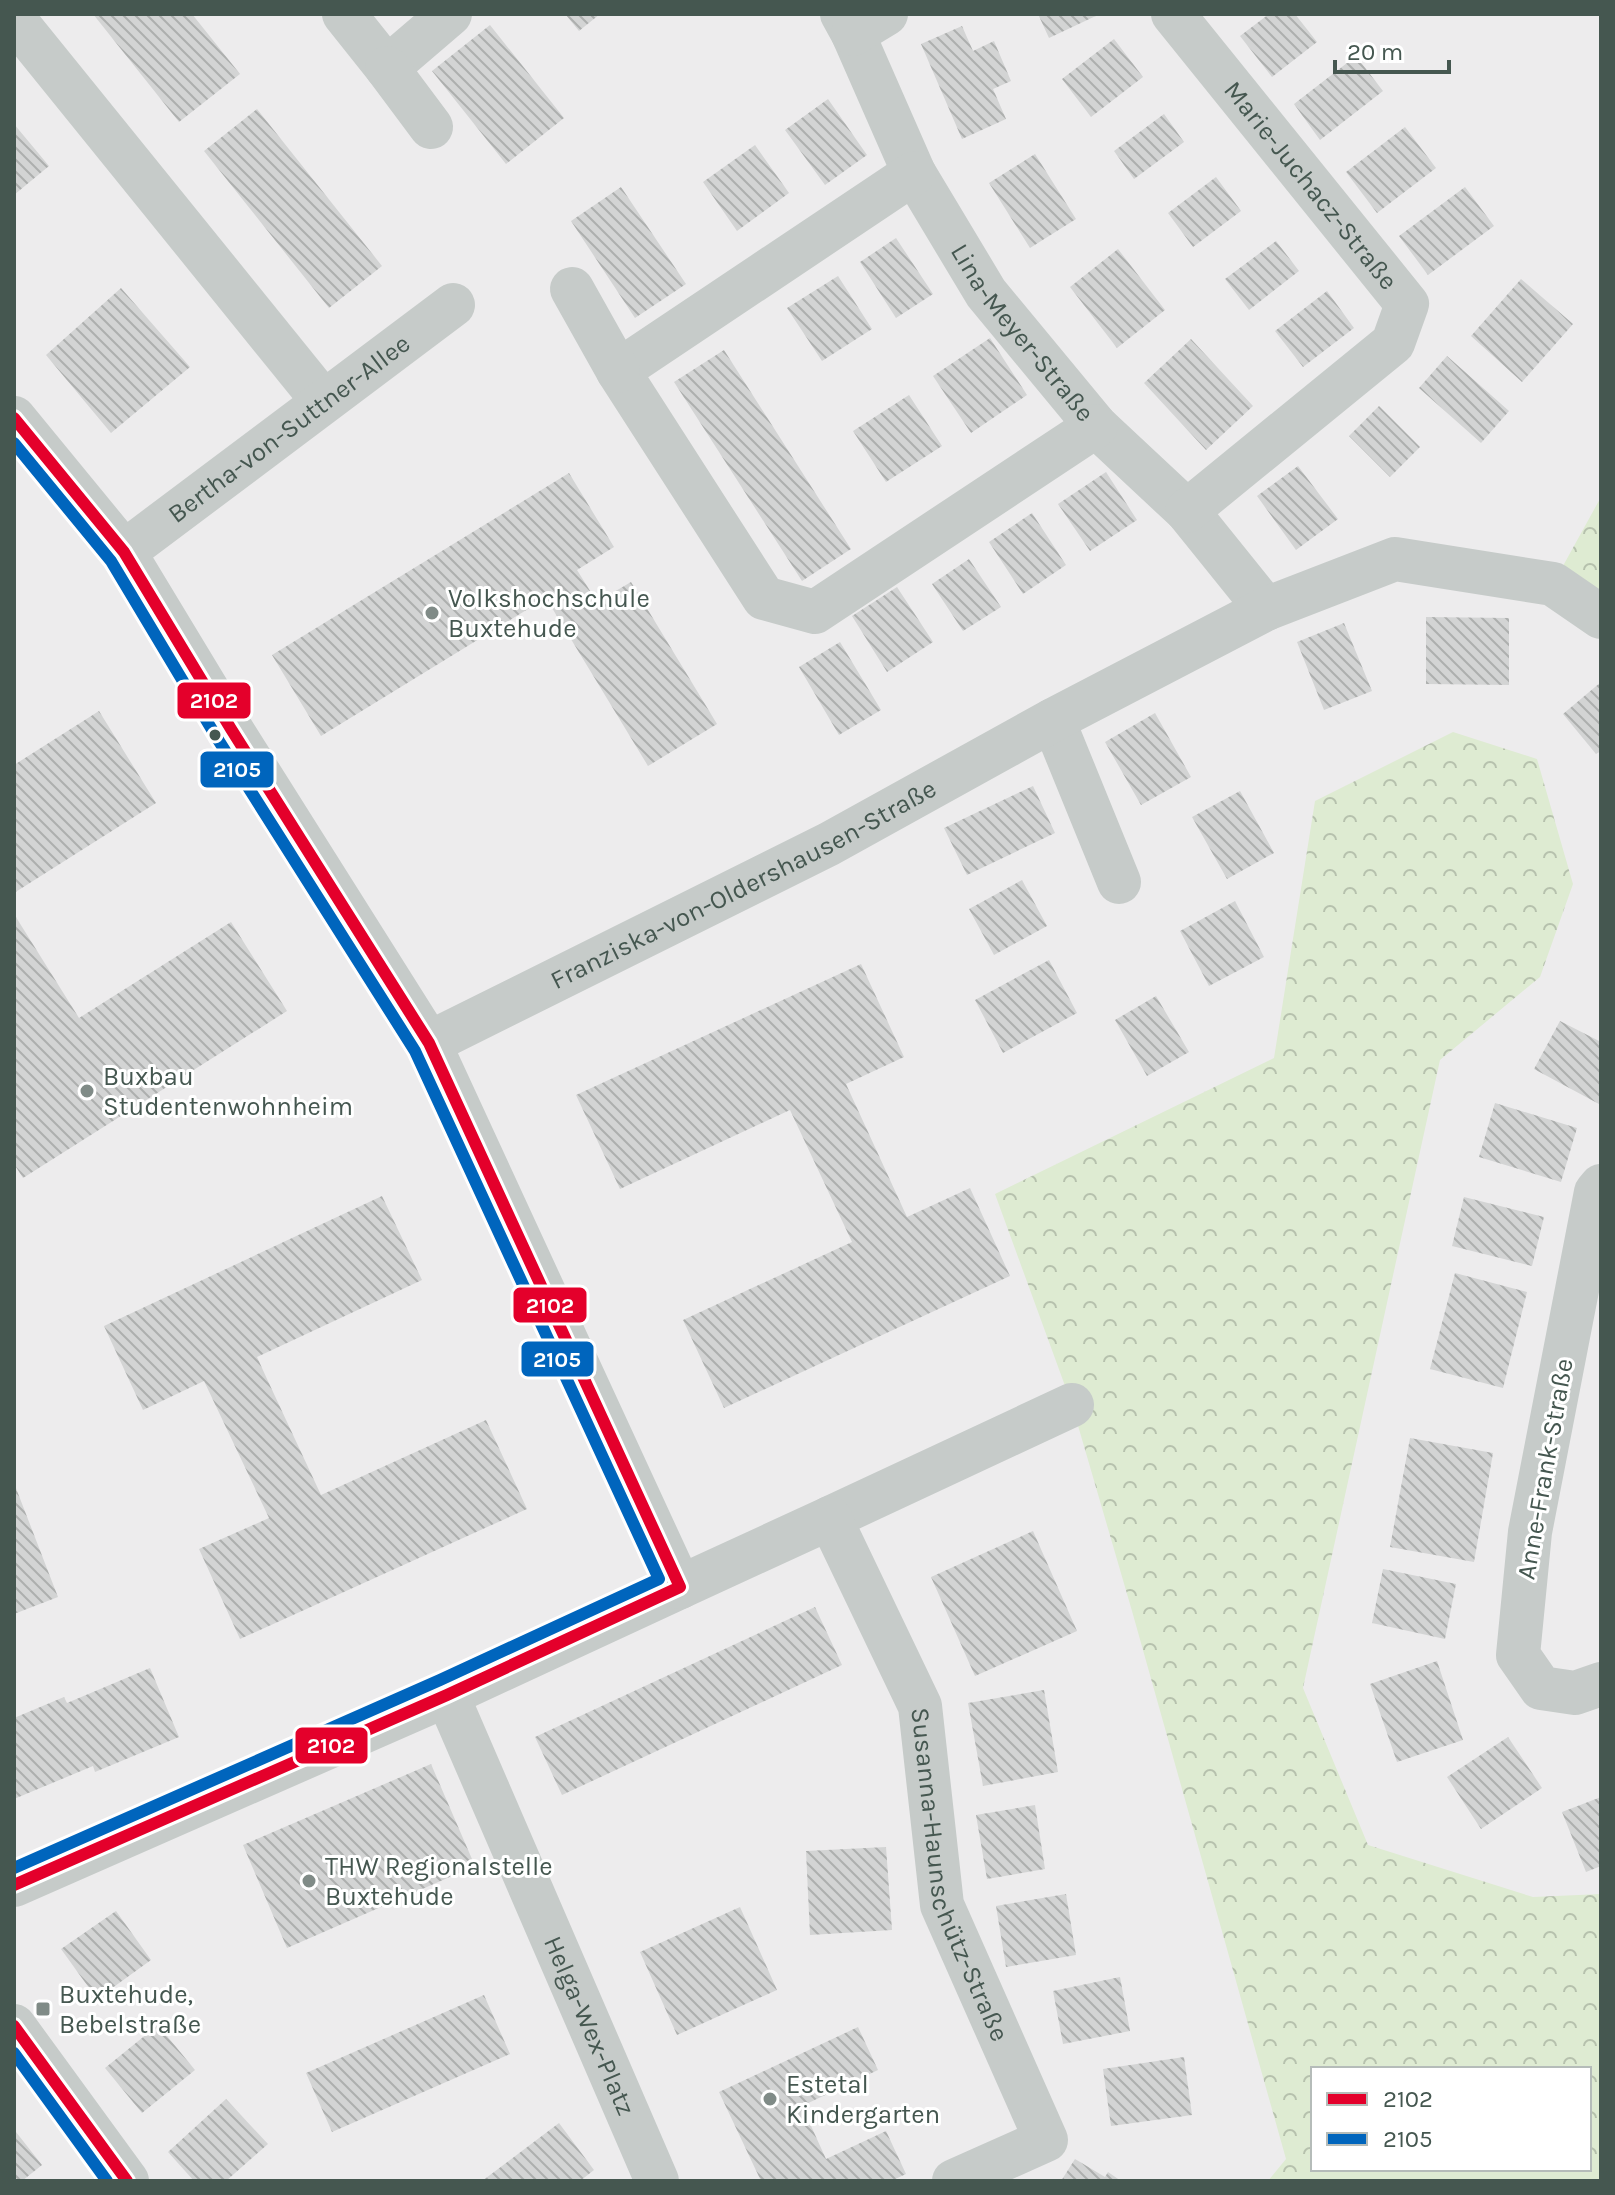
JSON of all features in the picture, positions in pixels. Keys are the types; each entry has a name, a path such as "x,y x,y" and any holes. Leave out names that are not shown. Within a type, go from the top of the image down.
{"street":[{"path":"344,14 431,127"},
{"path":"387,68 450,14"},
{"name":"Marie-Juchacz-Straße","path":"1173,14 1407,304 1393,343 1187,511"},
{"path":"14,19 323,401"},
{"name":"Lina-Meyer-Straße","path":"860,21 914,173 986,293 1096,426 1187,511 1266,609"},
{"path":"618,371 914,173"},
{"path":"572,289 618,371 764,598 815,612 1096,426"},
{"name":"Bertha-von-Suttner-Allee","path":"124,552 453,305"},
{"path":"14,418 124,552 231,729 429,1043 680,1587"},
{"path":"1266,609 1395,559 1553,584 1601,617"},
{"name":"Franziska-von-Oldershausen-Straße","path":"429,1043 829,844 1053,720 1266,609"},
{"path":"1053,720 1119,882"},
{"name":"Anne-Frank-Straße","path":"1601,1186 1596,1192 1530,1532 1518,1655 1541,1688 1575,1693 1601,1684"},
{"path":"14,1885 447,1695 1072,1405"},
{"name":"Susanna-Haunschütz-Straße","path":"830,1518 920,1706 942,1905 1046,2140 954,2181"},
{"name":"Helga-Wex-Platz","path":"447,1695 657,2181"},
{"path":"14,2026 127,2181"}],"green space":[{"path":"1601,497 1601,617 1553,584"},
{"path":"1453,732 1537,759 1573,884 1540,977 1440,1060 1303,1688 1368,1845 1533,1897 1601,1894 1601,2181 1268,2181 1286,2159 1072,1405 995,1194 1274,1058 1315,801"}],"building":[{"path":"93,14 192,14 240,74 179,122"},
{"path":"565,14 600,14 579,31"},
{"path":"1038,14 1100,14 1049,38"},
{"path":"1269,14 1295,14 1317,42 1272,77 1240,36"},
{"path":"490,25 564,118 506,164 432,71"},
{"path":"962,26 973,51 994,41 1011,81 993,89 1006,119 962,139 921,44"},
{"path":"1114,39 1143,77 1091,117 1062,79"},
{"path":"1356,56 1383,91 1320,140 1294,104"},
{"path":"828,99 867,155 825,185 785,130"},
{"path":"257,109 382,266 329,308 204,151"},
{"path":"1164,114 1184,142 1134,179 1114,151"},
{"path":"14,124 49,166 14,195"},
{"path":"1405,127 1436,168 1377,213 1346,172"},
{"path":"755,145 789,193 737,231 703,182"},
{"path":"1035,154 1076,219 1030,248 989,183"},
{"path":"1216,177 1241,211 1193,247 1168,213"},
{"path":"621,187 686,284 635,318 571,221"},
{"path":"1465,187 1494,226 1428,275 1399,236"},
{"path":"896,238 933,294 896,318 860,262"},
{"path":"1276,241 1299,271 1249,310 1225,279"},
{"path":"1118,249 1165,310 1117,348 1070,287"},
{"path":"838,276 872,329 822,361 787,308"},
{"path":"1521,279 1573,324 1522,382 1471,336"},
{"path":"121,288 190,367 111,433 46,355"},
{"path":"1327,291 1354,328 1303,367 1275,331"},
{"path":"990,338 1027,395 971,433 933,376"},
{"path":"1191,339 1253,406 1206,450 1144,383"},
{"path":"724,350 851,549 802,581 674,382"},
{"path":"1447,356 1509,411 1481,443 1419,388"},
{"path":"909,395 942,446 886,482 853,431"},
{"path":"1379,406 1420,447 1390,477 1349,436"},
{"path":"1298,466 1338,519 1296,550 1257,496"},
{"path":"1106,472 1137,520 1090,551 1058,504"},
{"name":"Volkshochschule Buxtehude","path":"569,473 614,547 577,570 597,602 631,582 717,724 648,766 546,598 321,736 272,655"},
{"path":"1032,513 1066,565 1023,594 989,542"},
{"path":"969,559 1001,607 963,631 932,584"},
{"path":"897,587 933,642 887,672 852,616"},
{"path":"1426,617 1509,618 1509,685 1426,684"},
{"path":"1344,623 1372,691 1324,710 1297,642"},
{"path":"840,642 881,710 839,735 799,667"},
{"path":"1601,682 1601,751 1596,754 1563,714"},
{"path":"99,711 156,803 14,893 14,765"},
{"path":"1155,713 1191,777 1141,805 1105,742"},
{"path":"1033,786 1055,833 967,875 944,828"},
{"path":"1240,791 1274,853 1227,879 1192,817"},
{"path":"1022,880 1047,926 994,955 969,909"},
{"path":"1235,901 1264,957 1209,986 1180,931"},
{"name":"Buxbau Studentenwohnheim","path":"14,914 79,1018 231,922 287,1011 23,1178 14,1164"},
{"path":"1049,960 1077,1013 1003,1053 975,1000"},
{"path":"861,964 904,1057 846,1084 907,1217 970,1188 1010,1276 724,1408 683,1320 852,1242 790,1110 620,1189 576,1095"},
{"path":"1156,996 1189,1052 1147,1076 1115,1020"},
{"path":"1560,1021 1601,1042 1599,1104 1534,1069"},
{"path":"1495,1103 1577,1128 1561,1182 1479,1157"},
{"path":"382,1196 422,1280 257,1357 267,1379 321,1495 486,1420 527,1509 240,1639 199,1549 269,1518 204,1381 143,1410 104,1326"},
{"path":"1464,1197 1544,1217 1532,1266 1452,1246"},
{"path":"1455,1273 1527,1292 1503,1388 1430,1369"},
{"path":"1410,1438 1493,1453 1474,1562 1390,1547"},
{"path":"14,1483 58,1597 14,1614"},
{"path":"1033,1531 1077,1631 975,1676 931,1577"},
{"path":"1383,1569 1456,1584 1445,1639 1372,1623"},
{"path":"815,1607 842,1665 562,1795 535,1737"},
{"path":"1437,1661 1463,1740 1397,1762 1370,1684"},
{"path":"150,1668 179,1737 95,1772 93,1766 14,1799 14,1718 64,1697 67,1703"},
{"path":"1044,1690 1058,1772 983,1786 968,1703"},
{"path":"1508,1737 1542,1788 1481,1829 1447,1777"},
{"path":"431,1764 475,1866 287,1948 243,1845"},
{"path":"1601,1797 1601,1866 1586,1872 1562,1812"},
{"path":"1035,1805 1045,1869 987,1879 976,1815"},
{"path":"886,1847 892,1930 810,1935 806,1851"},
{"path":"1066,1894 1076,1955 1006,1967 996,1906"},
{"path":"740,1907 777,1990 677,2035 640,1952"},
{"path":"116,1911 151,1960 97,1999 61,1949"},
{"path":"1120,1977 1130,2031 1063,2044 1053,1991"},
{"path":"484,1995 510,2054 332,2132 306,2073"},
{"path":"158,2025 195,2070 142,2113 105,2068"},
{"name":"Estetal Kindergarten","path":"858,2027 878,2070 802,2106 826,2159 886,2131 906,2174 891,2181 761,2181 719,2092"},
{"path":"1184,2057 1192,2115 1111,2126 1103,2069"},
{"path":"226,2099 268,2144 226,2181 194,2181 168,2152"},
{"path":"559,2123 594,2170 580,2181 482,2181"},
{"path":"16,2132 42,2165 22,2181 14,2181"},
{"path":"1075,2159 1105,2177 1108,2172 1121,2181 1061,2181"}],"transit line":[{"name":"2102","path":"14,418 124,552 231,729 429,1043 680,1587 447,1695 14,1885"},
{"name":"2105","path":"14,443 111,561 217,738 415,1051 659,1579 440,1680 14,1868"},
{"name":"2102","path":"14,2026 127,2181"},
{"name":"2105","path":"14,2053 107,2181"}],"place":[{"name":"Volkshochschule Buxtehude","path":"432,613"},
{"name":"Buxbau Studentenwohnheim","path":"87,1091"},
{"name":"THW Regionalstelle Buxtehude","path":"309,1881"},
{"name":"Buxtehude, Bebelstraße","path":"43,2009"},
{"name":"Estetal Kindergarten","path":"770,2099"}]}
